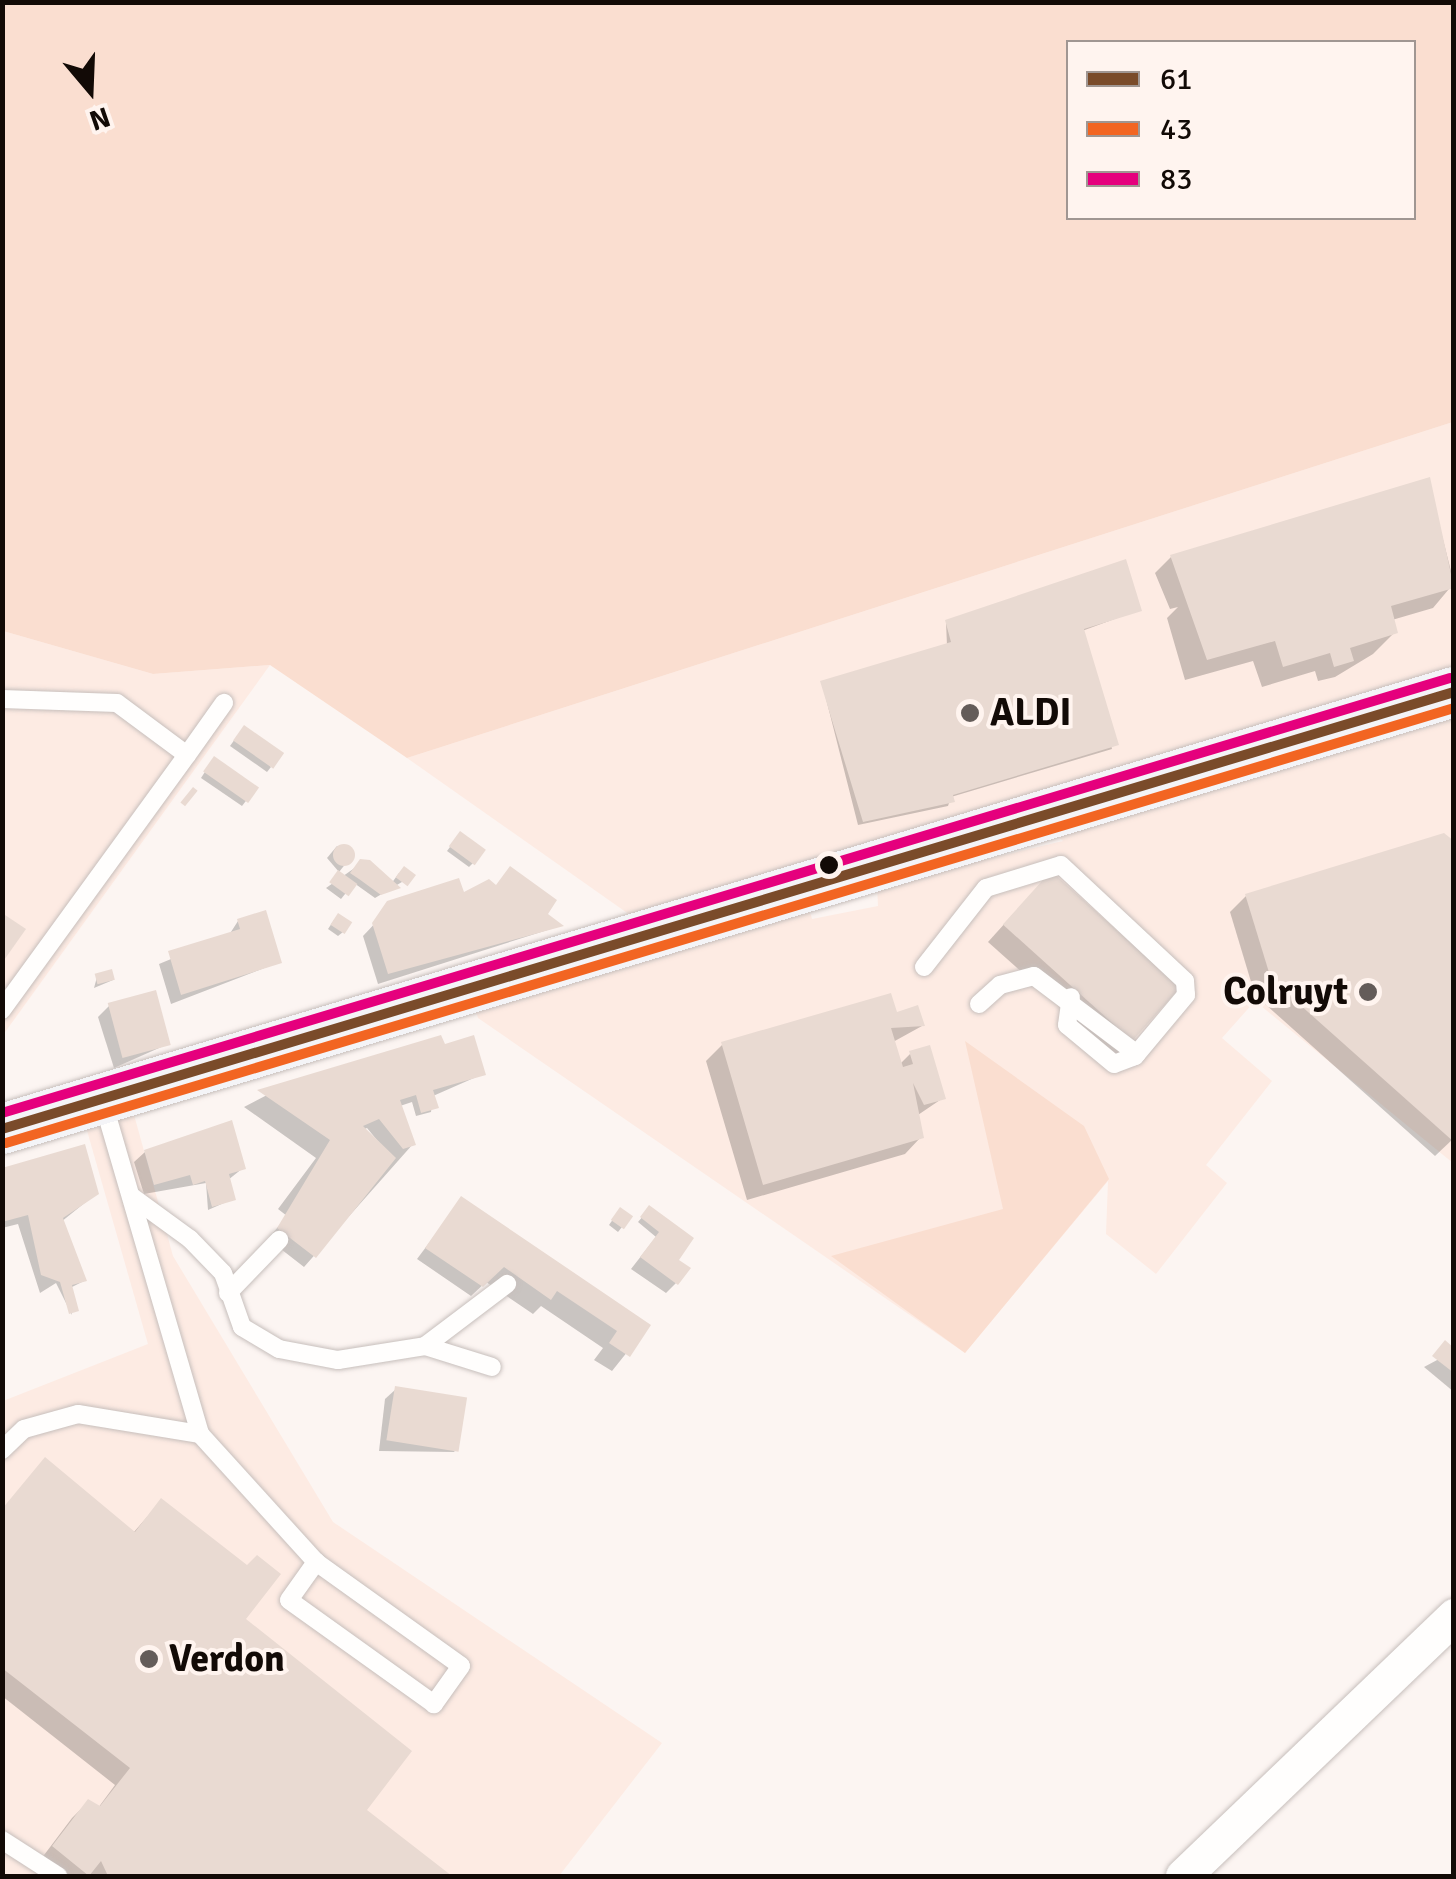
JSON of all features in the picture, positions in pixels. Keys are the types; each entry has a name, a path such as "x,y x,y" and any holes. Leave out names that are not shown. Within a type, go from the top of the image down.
{"main road":[{"path":"2,1129 1454,692"}],"street":[{"path":"1183,1876 1454,1616"}],"lane":[{"path":"2,699 116,704 187,755"},
{"path":"2,1010 224,704"},
{"path":"924,967 986,888 1061,865 1185,981 1186,996 1137,1054 1071,996 1034,976 1000,985 979,1004"},
{"path":"103,1100 200,1434 316,1562 462,1666 434,1704 289,1600 316,1562"},
{"path":"131,1196 190,1239 223,1274 242,1326 279,1349 338,1360 425,1346 492,1366"},
{"path":"228,1293 278,1240"},
{"path":"425,1346 507,1284"},
{"path":"2,1450 24,1429 78,1414 200,1434"},
{"path":"2,1840 58,1876"}],"shaded area":[{"path":"2,3 1453,3 1453,422 407,758 270,665 153,674 3,631"},
{"path":"1453,422 1453,1163 1255,1001 1222,1038 1272,1081 1206,1165 1227,1183 1156,1274 1106,1234 1108,1181 965,1353 478,1018 469,991 657,934 407,758","holes":["1041,821 1063,841 877,885 878,906 812,919 804,892"]},
{"path":"3,631 153,674 270,665 3,1035"},
{"path":"965,1041 1084,1126 1109,1179 965,1353 831,1256 1003,1209"},
{"path":"128,1093 173,1256 333,1522 662,1743 559,1876 3,1876 3,1401 148,1344 80,1106"}],"building":[{"path":"1430,477 1454,588 1391,606 1398,633 1350,648 1354,661 1334,667 1330,653 1283,667 1275,641 1207,660 1170,555"},
{"name":"ALDI","path":"1126,559 1142,611 1084,629 1119,745 953,795 955,802 863,822 820,681 951,642 945,620"},
{"path":"244,725 284,753 273,769 233,741"},
{"path":"214,756 259,788 248,803 203,772"},
{"path":"193,787 198,791 185,806 180,803"},
{"path":"460,831 486,850 475,865 449,846"},
{"name":"Colruyt","path":"1444,833 1454,841 1454,1142 1271,979 1245,894"},
{"path":"344,844 352,847 352,863 344,866 336,863 333,855 336,847"},
{"path":"360,859 370,860 401,888 381,895 350,873"},
{"path":"404,866 416,875 408,886 396,877"},
{"path":"510,866 557,900 548,914 564,926 388,974 372,923 387,901 459,878 464,892 489,879 496,885"},
{"path":"338,870 357,884 349,896 329,882"},
{"path":"1051,871 1180,987 1132,1041 1003,925"},
{"path":"266,910 282,963 181,995 168,951 240,929 237,919"},
{"path":"2,913 26,929 2,963"},
{"path":"338,913 352,922 345,934 330,925"},
{"path":"112,969 115,980 97,984 95,974"},
{"path":"156,990 171,1045 122,1058 108,1003"},
{"path":"891,993 897,1012 918,1005 925,1026 891,1028 903,1067 913,1064 909,1051 930,1045 946,1099 924,1105 913,1083 924,1138 763,1185 721,1042"},
{"path":"441,1035 445,1044 474,1035 486,1075 433,1090 439,1108 421,1113 416,1095 400,1100 416,1145 403,1149 379,1119 363,1126 396,1158 316,1258 277,1228 330,1140 257,1090"},
{"path":"232,1120 246,1169 229,1174 236,1200 212,1207 205,1181 193,1185 190,1175 154,1185 144,1150"},
{"path":"85,1144 99,1194 63,1218 87,1281 72,1285 79,1311 69,1314 60,1282 41,1275 28,1215 2,1222 2,1168"},
{"path":"461,1196 651,1325 630,1357 609,1343 617,1331 557,1291 551,1300 504,1267 483,1287 425,1248"},
{"path":"649,1205 694,1238 679,1260 691,1268 678,1285 640,1257 659,1232 640,1217"},
{"path":"620,1207 633,1216 624,1229 611,1220"},
{"path":"1445,1340 1454,1348 1454,1373 1432,1356"},
{"path":"395,1386 467,1397 458,1452 386,1440"},
{"name":"Verdon","path":"45,1457 135,1532 161,1498 247,1565 257,1555 281,1574 246,1619 412,1751 367,1810 452,1876 108,1876 101,1861 89,1876 52,1846 88,1799 100,1806 130,1768 2,1668 2,1509"}],"transit line":[{"name":"83","path":"2,1113 1450,678"},
{"name":"61","path":"2,1129 1454,692"},
{"name":"43","path":"6,1143 1454,708"}],"place":[{"name":"ALDI","path":"970,713"},
{"name":"Colruyt","path":"1368,992"},
{"name":"Verdon","path":"149,1659"}]}
